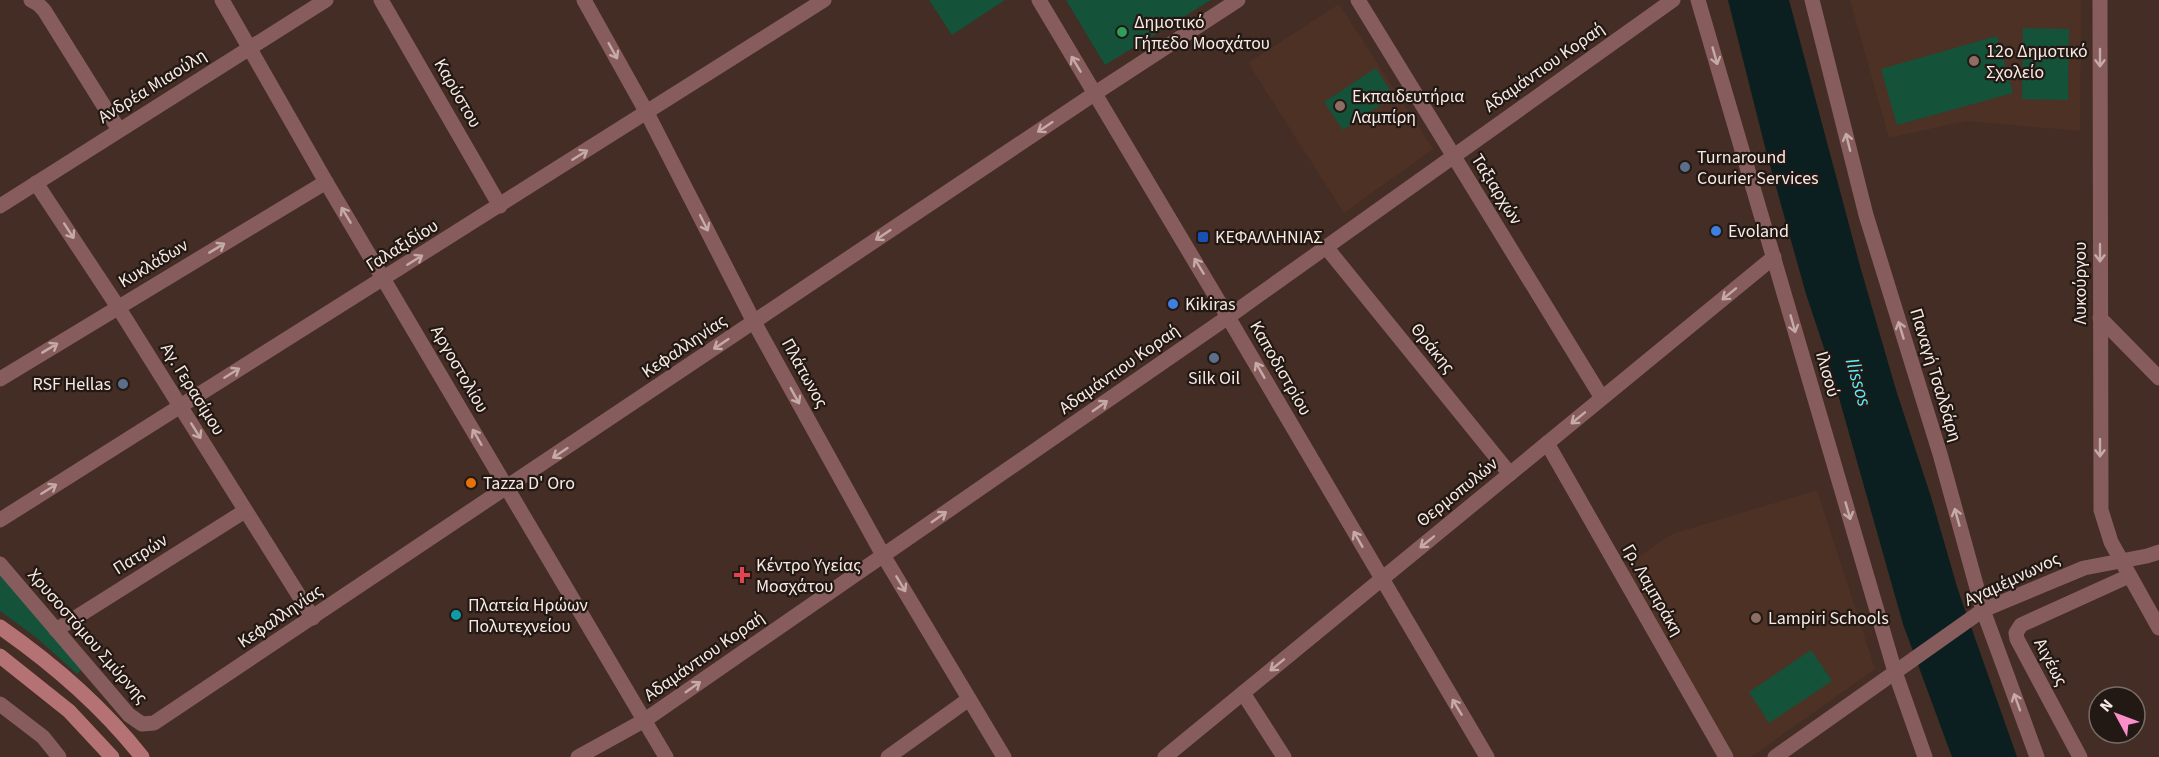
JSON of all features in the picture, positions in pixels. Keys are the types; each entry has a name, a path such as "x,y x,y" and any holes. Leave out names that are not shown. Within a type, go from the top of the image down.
{"main road":[{"name":"Χρυσοστόμου Σμύρνης","path":"0,627 51,665 85,695 122,731 142,757"},
{"path":"0,656 69,711 112,757"}],"street":[{"path":"31,0 44,10 119,130"},
{"name":"Αργοστολίου","path":"222,0 326,182 666,757"},
{"name":"Ανδρέα Μιαούλη","path":"0,206 326,0"},
{"name":"Καρύστου","path":"381,0 500,206"},
{"name":"Πλάτωνος","path":"584,0 648,113 754,322 883,555 1004,757"},
{"name":"Γαλαξιδίου","path":"0,520 824,0"},
{"name":"Καποδιστρίου","path":"1039,0 1487,757"},
{"name":"Κεφαλληνίας","path":"152,724 1238,0"},
{"name":"Ταξιαρχών","path":"1358,0 1602,398"},
{"name":"Αδαμάντιου Κοραή","path":"578,757 645,720 1228,317 1672,0"},
{"name":"Ιλισού","path":"1698,0 1895,672 1925,757"},
{"name":"Παναγή Τσαλδάρη","path":"1812,0 1866,215 1940,454 1978,614 2037,757"},
{"name":"Λυκούργου","path":"2100,0 2101,510 2107,532 2121,561 2159,628"},
{"name":"Κυκλάδων","path":"0,379 326,182"},
{"name":"Αγ. Γερασίμου","path":"36,183 118,307 313,618"},
{"name":"Θράκης","path":"1326,247 1509,474"},
{"name":"Θερμοπυλών","path":"1165,757 1774,257"},
{"path":"2100,318 2159,378"},
{"name":"Γρ. Λαμπράκη","path":"1547,443 1726,757"},
{"name":"Πατρών","path":"56,630 245,511"},
{"name":"Αγαμέμνωνος","path":"1775,757 1978,614 2084,568 2159,552"},
{"name":"Χρυσοστόμου Σμύρνης","path":"0,564 129,715 142,724 152,724"},
{"name":"Αιγέως","path":"2080,757 2016,633 2022,625 2129,576"},
{"path":"1243,693 1284,757"},
{"path":"888,757 969,699"},
{"path":"0,704 43,737 59,757"}],"shaded area":[{"name":"12ο Δημοτικό Σχολείο","path":"1850,0 2081,0 2080,131 1966,121 1889,138"},
{"name":"Εκπαιδευτήρια Λαμπίρη","path":"1339,4 1433,149 1344,213 1248,63"},
{"name":"Lampiri Schools","path":"1817,490 1875,669 1751,757 1735,757 1624,567 1672,534"}],"green space":[{"path":"929,0 1005,0 952,35"},
{"name":"Δημοτικό Γήπεδο Μοσχάτου","path":"1066,0 1211,0 1105,65"},
{"path":"2023,28 2069,29 2068,100 2022,99"},
{"path":"1997,36 2013,93 1897,125 1881,69"},
{"path":"1376,68 1394,96 1343,130 1324,102"},
{"path":"0,575 83,668 77,674 37,638 0,611"},
{"path":"1811,650 1832,681 1769,723 1749,692"}],"water":[{"name":"Ilissos","path":"1728,0 1789,0 1860,266 1896,390 1958,590 2017,757 1952,757 1903,624 1830,366 1806,294 1766,151"}],"place":[{"name":"Δημοτικό Γήπεδο Μοσχάτου","path":"1122,32"},
{"name":"12ο Δημοτικό Σχολείο","path":"1974,61"},
{"name":"Εκπαιδευτήρια Λαμπίρη","path":"1340,106"},
{"name":"Turnaround Courier Services","path":"1685,167"},
{"name":"Evoland","path":"1716,231"},
{"name":"ΚΕΦΑΛΛΗΝΙΑΣ","path":"1203,237"},
{"name":"Kikiras","path":"1173,304"},
{"name":"Silk Oil","path":"1214,358"},
{"name":"RSF Hellas","path":"123,384"},
{"name":"Tazza D' Oro","path":"471,483"},
{"name":"Κέντρο Υγείας Μοσχάτου","path":"742,575"},
{"name":"Πλατεία Ηρώων Πολυτεχνείου","path":"456,615"},
{"name":"Lampiri Schools","path":"1756,618"}]}
